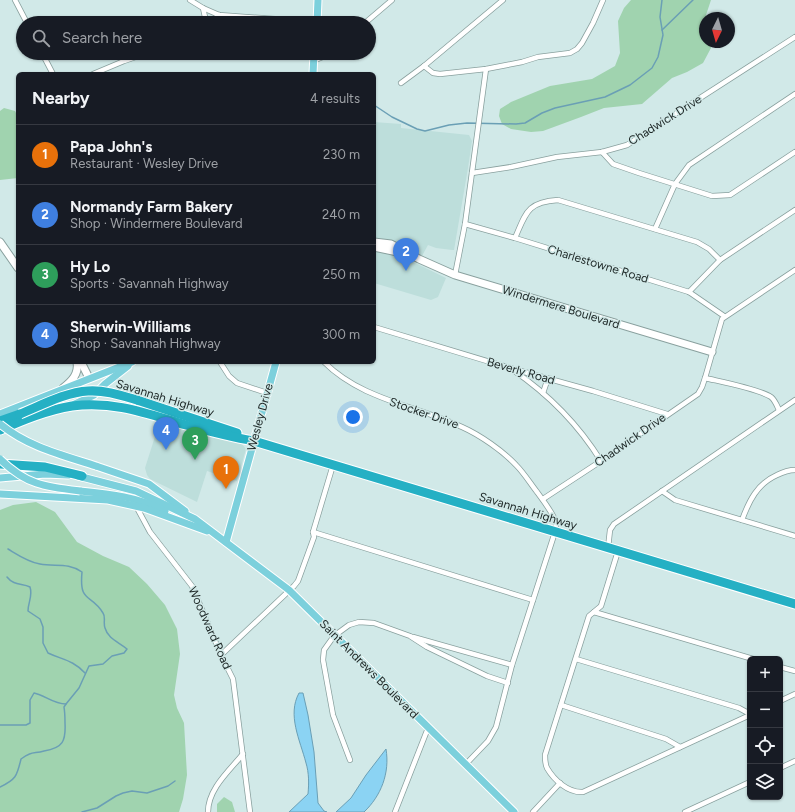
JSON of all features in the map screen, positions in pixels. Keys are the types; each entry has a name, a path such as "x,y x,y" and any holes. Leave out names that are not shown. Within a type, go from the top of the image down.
{"highway":[{"name":"Savannah Highway","path":"0,421 78,392 104,392 137,400 235,432 254,441"},
{"name":"Savannah Highway","path":"0,430 31,417 71,406 94,405 124,407 143,411 232,437 254,441 795,604"},
{"path":"0,464 45,468 82,476"}],"main road":[{"path":"317,16 318,0"},
{"path":"313,61 313,72"},
{"path":"0,414 127,364"},
{"path":"71,406 89,398 130,364"},
{"name":"Wesley Drive","path":"226,542 275,364"},
{"path":"89,378 92,386 89,398"},
{"path":"0,424 12,434 33,445 148,484 176,503 195,519"},
{"path":"0,459 17,474 48,487 122,496 162,509 185,522"},
{"name":"Saint Andrews Boulevard","path":"0,478 45,474 82,476 136,491 195,519 289,590 514,812"},
{"name":"Saint Andrews Boulevard","path":"0,494 108,500 144,508 217,535"}],"street":[{"path":"15,0 23,16"},
{"path":"190,0 219,15 231,16"},
{"path":"373,16 392,0"},
{"path":"401,83 424,66 503,0"},
{"path":"424,66 433,73 440,74 486,69 522,62 538,57 570,53 577,49 582,43 594,23 603,0"},
{"path":"203,8 205,16"},
{"name":"Chadwick Drive","path":"472,173 511,168 557,157 602,152 627,145 795,37"},
{"path":"46,60 52,72"},
{"path":"98,72 127,60"},
{"path":"455,275 465,224 486,69"},
{"path":"655,228 675,184 689,165 795,94"},
{"path":"602,152 613,164 639,174 712,196 730,195 795,152"},
{"path":"515,238 528,211 535,205 558,200 655,228 697,242 709,249 720,260"},
{"path":"689,292 720,260 795,210"},
{"name":"Charlestowne Road","path":"465,224 689,292 724,316"},
{"path":"0,242 16,265"},
{"name":"Windermere Boulevard","path":"376,242 391,244 412,256 455,275 712,352"},
{"name":"Windermere Boulevard","path":"376,247 412,256"},
{"path":"724,316 795,270"},
{"name":"Chadwick Drive","path":"543,499 698,394 705,378 724,316"},
{"name":"Beverly Road","path":"376,328 667,414"},
{"path":"61,390 73,380 78,367 77,364"},
{"path":"82,364 89,378"},
{"path":"221,364 229,376 237,383 267,393"},
{"name":"Stocker Drive","path":"326,364 333,372 366,392 384,400 444,419 464,428 486,441 516,465 543,499 555,521 555,532"},
{"path":"510,368 529,381 570,418 601,461"},
{"path":"705,378 769,396 774,400 779,410"},
{"path":"543,393 546,384 551,379"},
{"path":"608,548 610,530 614,524 795,400"},
{"path":"221,655 298,581 314,537 313,532 333,465"},
{"path":"742,520 748,503 758,488 768,479 785,471 795,470"},
{"path":"662,491 675,500 795,536"},
{"name":"Woodward Road","path":"136,506 150,532 192,586 233,680 250,812"},
{"path":"141,516 144,508"},
{"path":"313,532 533,600"},
{"path":"465,765 493,735 512,665 555,532"},
{"path":"618,551 601,606 589,616 545,755 545,763 547,768 560,783 572,791 583,792 747,715"},
{"path":"594,612 747,657"},
{"path":"350,760 333,715 323,660 324,650 334,636 349,625 359,622 374,623 410,636 512,665"},
{"path":"410,636 428,647 487,676 508,683"},
{"path":"576,659 739,708 747,712"},
{"path":"783,668 795,671"},
{"path":"783,700 795,694"},
{"path":"561,705 666,739 680,747"},
{"path":"395,812 428,728"},
{"path":"208,812 211,795 220,781 242,754"},
{"path":"783,767 795,761"},
{"path":"533,812 560,783"},
{"path":"684,812 747,783"}],"shaded area":[{"path":"376,122 401,124 401,128 469,135 472,141 454,250 436,248 428,245 422,256 392,242 376,238"},
{"path":"376,251 403,257 446,278 438,297 431,300 376,284"},
{"path":"163,421 241,443 246,449 237,481 207,471 197,502 150,479 145,468 159,424"}],"green space":[{"path":"631,0 711,0 707,12 699,12 699,48 711,48 703,63 672,78 642,104 604,108 543,131 531,132 511,129 502,124 499,116 500,109 511,102 550,86 592,79 615,66 620,53 618,21 624,8"},
{"path":"4,108 15,111 16,113 16,178 0,180 0,111"},
{"path":"36,502 55,512 77,542 103,556 129,567 147,584 165,605 177,629 180,654 174,695 177,708 184,723 187,775 179,812 0,812 0,510 13,505"},
{"path":"224,797 232,802 235,812 217,812 217,804"}],"water":[{"path":"299,693 303,693 308,715 314,752 318,803 324,811 327,812 289,812 308,794 308,771 294,719 294,710"},
{"path":"386,749 387,767 383,784 370,806 364,812 336,812 351,798"}],"waterway":[{"path":"376,106 392,117 417,129 425,131 449,125 467,123 525,123 542,113 555,108 605,97 630,85 652,68 658,57 663,35 660,17 662,0"},
{"path":"662,30 693,0"},
{"path":"0,787 13,779 21,759 25,756 50,750 62,743 65,735 64,707 79,688 89,666 103,664 112,656 124,653 127,649 106,632 103,613 99,607 84,594 82,589 82,572 67,566 46,565 31,562 8,549"},
{"path":"7,577 12,582 30,587 31,593 28,611 40,619 43,627 43,643 48,653 76,665 85,673"},
{"path":"0,725 26,725 30,723 30,700 34,693 57,703 66,704"},
{"path":"82,812 97,808 123,793 132,791 147,793 168,786 175,781"}],"place":[{"name":"Normandy Farm Bakery","path":"406,271"},
{"name":"Sherwin-Williams","path":"166,450"},
{"name":"Hy Lo","path":"195,460"},
{"name":"Papa John's","path":"226,489"}]}
